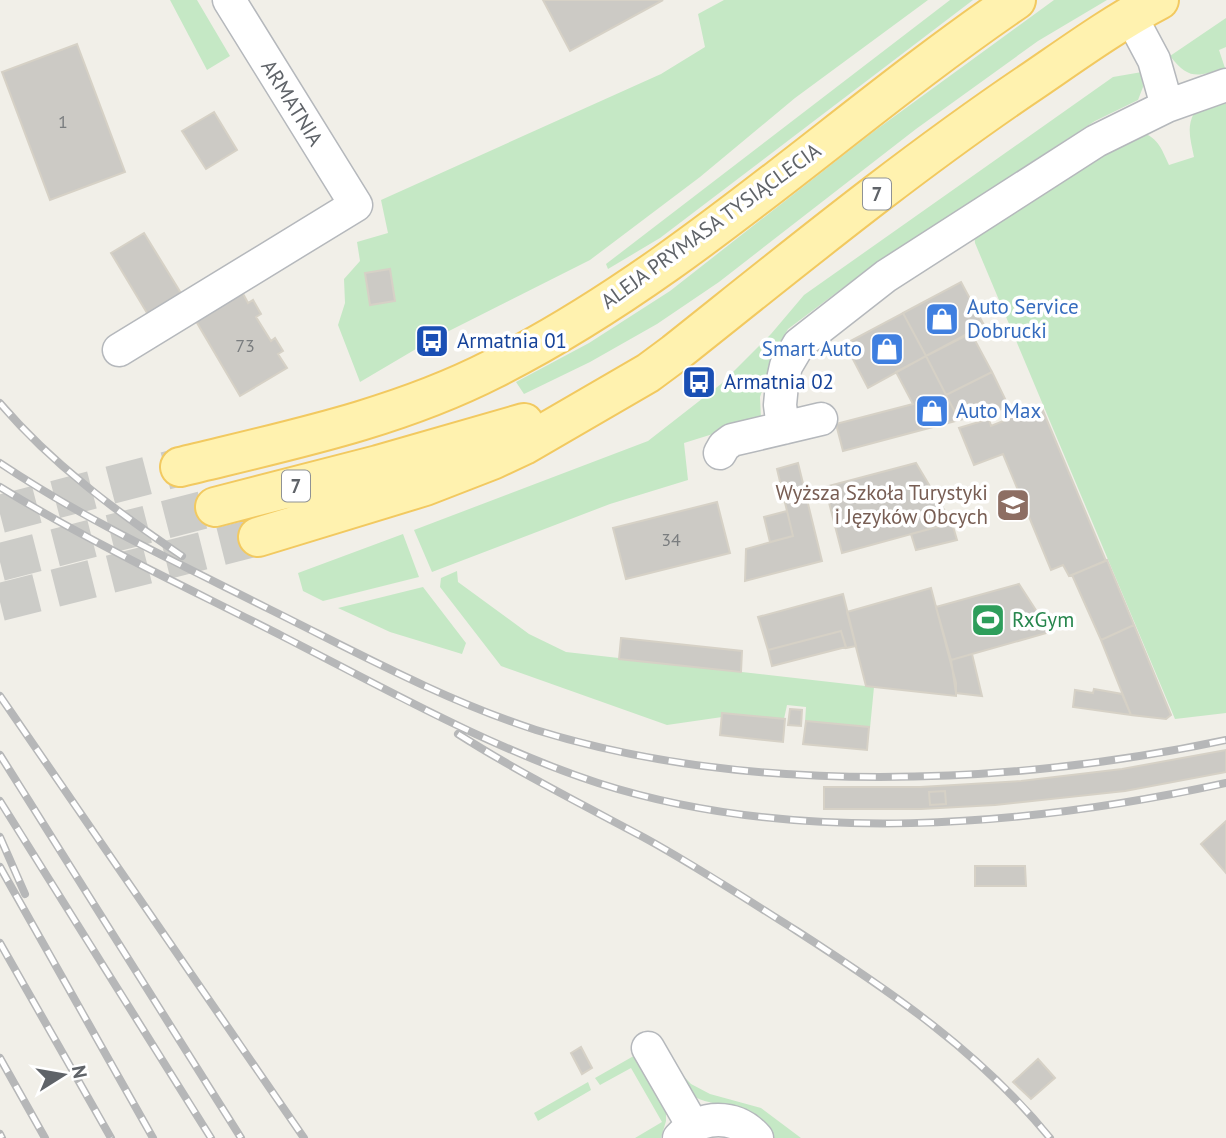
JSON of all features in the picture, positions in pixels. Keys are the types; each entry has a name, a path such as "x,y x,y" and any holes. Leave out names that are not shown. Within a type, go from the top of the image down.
{"main road":[{"name":"ALEJA PRYMASA TYSIĄCLECIA","path":"180,467 340,428 411,404 494,369 588,317 676,257 953,43 1016,0"},
{"name":"7","path":"215,506 448,446 603,398 675,354 840,221 984,113 1144,8"},
{"path":"258,537 425,486 492,460 524,445 603,398"}],"street":[{"name":"ARMATNIA","path":"119,350 356,205 229,0"},
{"path":"1144,8 1154,60 1167,106"},
{"path":"783,428 780,405 782,383 786,366 799,344 886,276 1096,142 1167,106 1226,85"},
{"path":"720,453 732,440 821,419"},
{"path":"648,1048 686,1132 713,1120 734,1122 757,1138"}],"green space":[{"path":"170,0 197,0 230,56 207,70"},
{"path":"724,0 928,0 795,98 700,177 590,260 441,335 440,332 420,342 421,346 360,382 338,325 345,303 344,279 360,261 357,242 388,233 381,200 661,74 705,47 698,14"},
{"path":"950,0 973,0 660,238 608,269 606,264"},
{"path":"1054,0 1107,0 1038,41 916,129 719,282 657,324 590,362 524,394 516,382 589,343 670,291 873,132"},
{"path":"1226,18 1226,47 1219,50 1225,68 1200,74 1188,73 1170,56"},
{"path":"1142,72 1143,87 1138,100 1095,121 876,263 788,329 774,354 760,397 761,419 684,443 688,480 610,504 432,572 414,530 648,441 721,384 771,334 804,295 1113,77"},
{"path":"1226,103 1226,713 1175,719 975,243 974,233 1137,131 1154,139 1169,165 1194,157 1190,129 1194,113"},
{"path":"403,534 419,577 323,601 303,591 298,573"},
{"path":"457,571 458,582 529,634 566,652 874,687 870,728 805,722 806,707 787,705 784,719 736,715 667,725 501,666 440,587 441,578"},
{"path":"423,587 466,643 462,654 390,632 338,608"},
{"path":"660,1041 676,1068 691,1084 710,1094 761,1108 801,1138 774,1138 747,1116 690,1094 666,1105 666,1121 661,1138 635,1138 662,1122 631,1068 600,1085 595,1078"},
{"path":"588,1082 591,1090 538,1121 534,1113"}],"building":[{"path":"543,0 663,0 570,51"},
{"path":"77,44 125,172 50,200 2,72"},
{"path":"214,112 237,150 206,169 182,131"},
{"path":"144,233 187,303 153,323 111,253"},
{"path":"390,269 395,301 370,305 365,273"},
{"path":"961,282 984,325 926,356 903,313"},
{"path":"240,288 248,303 253,300 261,314 256,317 271,341 275,338 283,351 278,354 287,368 240,396 193,316"},
{"path":"903,313 926,356 868,388 845,344"},
{"path":"971,333 992,372 946,395 926,356"},
{"path":"926,356 959,420 843,451 836,424 913,404 896,372"},
{"path":"992,372 1009,407 959,420 946,395"},
{"path":"1041,406 1106,561 1069,576 1063,565 1051,570 1003,454 974,465 959,428 989,419 991,426"},
{"path":"798,463 822,561 745,581 746,549 793,536 777,469"},
{"path":"916,463 952,523 842,553 825,487"},
{"path":"717,502 730,553 626,579 613,528"},
{"path":"787,511 793,536 770,542 764,517"},
{"path":"952,523 957,540 916,550 911,534"},
{"path":"1107,560 1134,625 1101,640 1072,575"},
{"path":"1019,584 1050,632 951,660 936,607"},
{"path":"931,588 956,683 956,696 866,686 847,612"},
{"path":"843,594 856,646 846,648 841,631 768,650 758,617"},
{"path":"1134,625 1171,715 1166,719 1131,715 1101,640"},
{"path":"841,631 846,647 772,666 768,650"},
{"path":"621,638 742,651 741,672 619,659"},
{"path":"972,654 982,696 956,693 951,660"},
{"path":"1094,689 1122,694 1131,715 1073,707 1075,690 1093,693"},
{"path":"790,709 802,710 801,726 788,725"},
{"path":"722,713 785,719 783,742 720,735"},
{"path":"806,721 869,727 867,750 803,744"},
{"path":"1226,750 1226,772 1125,791 995,805 921,809 824,809 824,787 920,787 1021,781 1122,769"},
{"path":"945,791 946,804 930,805 929,792"},
{"path":"1226,821 1226,873 1201,844"},
{"path":"975,866 1025,866 1026,886 975,886"},
{"path":"581,1047 592,1068 582,1074 571,1053"},
{"path":"1038,1059 1055,1078 1031,1099 1013,1082"}],"tunnel":[{"path":"0,514 180,467"},
{"path":"0,562 215,507"},
{"path":"0,602 258,537"}],"railway":[{"path":"0,403 41,446 86,486 182,556"},
{"path":"0,463 132,540 400,674 501,718 618,751 703,766 791,774 880,777 1057,767 1226,740"},
{"path":"0,487 140,565 477,735 557,769 673,803 751,816 831,822 911,823 991,819 1071,810 1226,783"},
{"path":"0,696 304,1138"},
{"path":"458,734 527,775 682,859 866,977 964,1051 1023,1107 1050,1138"},
{"path":"0,755 241,1138"},
{"path":"0,801 211,1138"},
{"path":"0,837 25,894"},
{"path":"0,867 153,1138"},
{"path":"0,943 111,1138"},
{"path":"0,1058 45,1138"},
{"path":"0,1134 2,1138"}],"place":[{"name":"Auto Service Dobrucki","path":"942,319"},
{"name":"Armatnia 01","path":"432,341"},
{"name":"Smart Auto","path":"887,349"},
{"name":"Armatnia 02","path":"699,382"},
{"name":"Auto Max","path":"932,411"},
{"name":"Wyższa Szkoła Turystyki i Języków Obcych","path":"1013,505"},
{"name":"RxGym","path":"988,620"}]}
